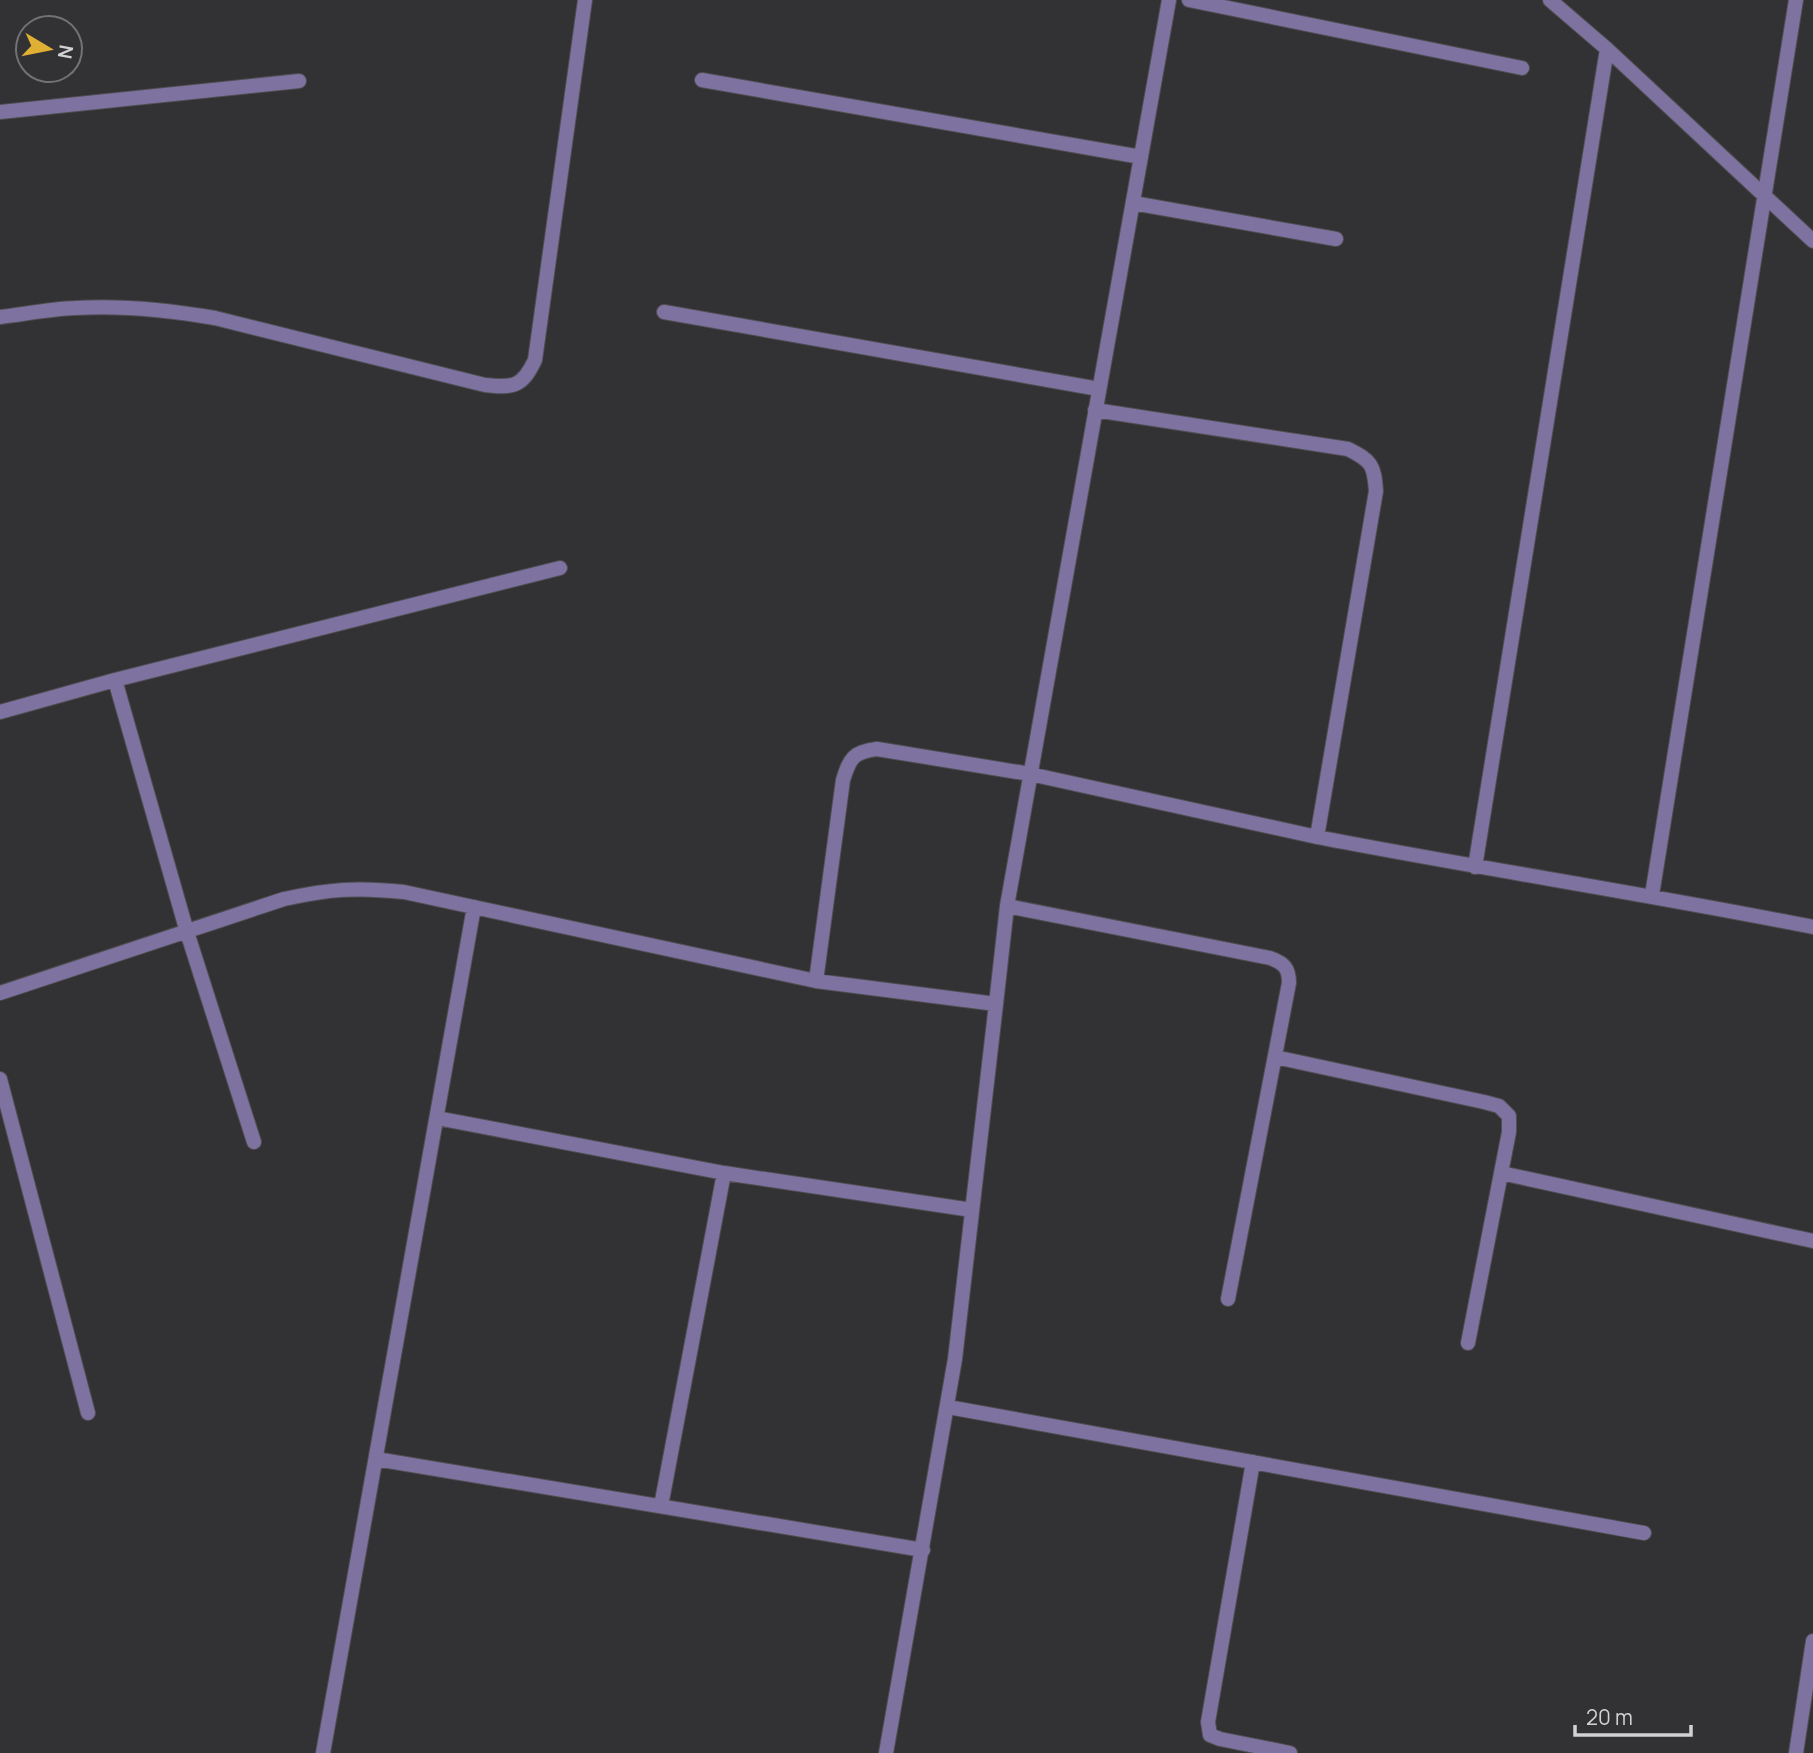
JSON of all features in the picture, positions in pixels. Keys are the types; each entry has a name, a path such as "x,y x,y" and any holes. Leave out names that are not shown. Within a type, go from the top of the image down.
{"street":[{"path":"0,317 74,308 131,307 179,312 215,318 485,385 509,387 526,379 535,360 585,0"},
{"path":"886,1753 948,1407 1007,906 1169,0"},
{"path":"1189,0 1522,68"},
{"path":"1550,0 1607,49 1813,241"},
{"path":"1652,895 1796,0"},
{"path":"1475,867 1607,49"},
{"path":"702,80 1141,157"},
{"path":"0,112 299,81"},
{"path":"1133,203 1336,239"},
{"path":"664,312 1099,389"},
{"path":"1095,410 1348,449 1364,457 1374,468 1376,491 1317,837"},
{"path":"0,712 115,680 560,568"},
{"path":"115,680 187,932 254,1142"},
{"path":"816,981 843,779 849,761 861,751 877,749 1030,774 1317,837 1475,867 1652,895 1813,927"},
{"path":"0,993 284,899 329,889 368,888 404,892 816,981 996,1004"},
{"path":"1007,906 1281,961 1289,971 1289,983 1228,1299"},
{"path":"323,1753 474,908"},
{"path":"1275,1057 1499,1106 1509,1116 1509,1132 1468,1343"},
{"path":"0,1079 88,1413"},
{"path":"437,1118 724,1173 972,1210"},
{"path":"661,1506 724,1173"},
{"path":"1501,1173 1813,1241"},
{"path":"948,1407 1644,1533"},
{"path":"376,1459 923,1550"},
{"path":"1253,1462 1208,1722 1210,1735 1220,1740 1290,1753"},
{"path":"1796,1753 1813,1641"}]}
